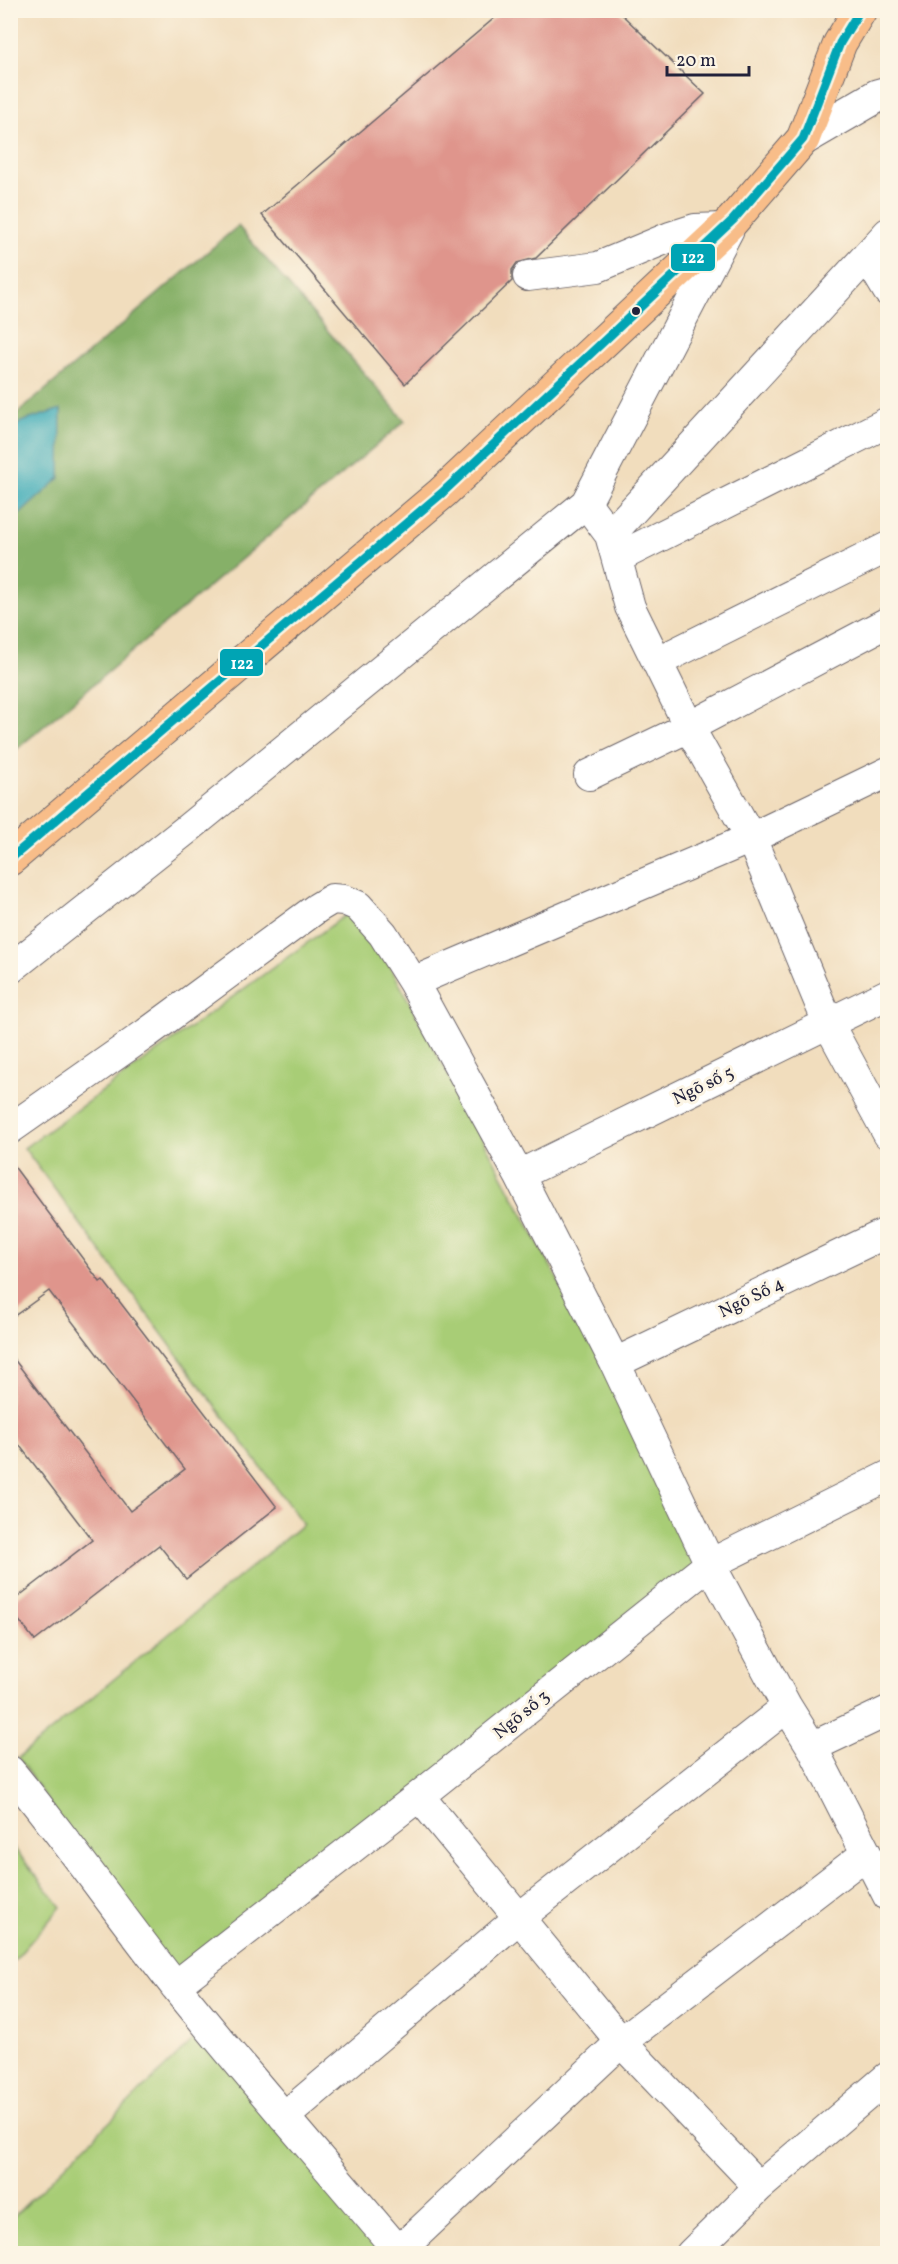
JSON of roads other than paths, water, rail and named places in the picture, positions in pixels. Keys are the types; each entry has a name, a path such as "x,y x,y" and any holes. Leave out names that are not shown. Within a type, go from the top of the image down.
{"main road":[{"path":"10,859 442,493 729,224 803,139 840,43 860,10"}],"street":[{"path":"840,43 879,10"},
{"path":"803,139 877,96 888,93"},
{"path":"528,276 598,267 670,237 695,229 729,224"},
{"path":"10,969 186,830 586,503 729,224"},
{"path":"613,546 888,233"},
{"path":"867,256 888,291"},
{"path":"613,546 888,422"},
{"path":"586,503 613,546 630,607 689,727 751,838 828,1023 888,1134"},
{"path":"657,662 888,547"},
{"path":"589,776 689,727 888,622"},
{"path":"413,982 751,838 888,772"},
{"path":"10,1129 147,1033 317,908 332,899 344,900 358,906 383,934 413,982 519,1175 615,1363 710,1564 787,1707 812,1747 888,1896"},
{"name":"Ngõ số 5","path":"519,1175 888,994"},
{"name":"Ngõ Số 4","path":"615,1363 888,1232"},
{"name":"Ngõ số 3","path":"176,1986 710,1564 888,1476"},
{"path":"284,2117 519,1918 787,1707"},
{"path":"812,1747 888,1711"},
{"path":"10,1771 176,1986 400,2252 621,2042 866,1854"},
{"path":"419,1796 621,2042 759,2187"},
{"path":"696,2252 759,2187 888,2077"}],"water":[{"path":"61,409 60,478 11,522 11,431 21,422"}]}
